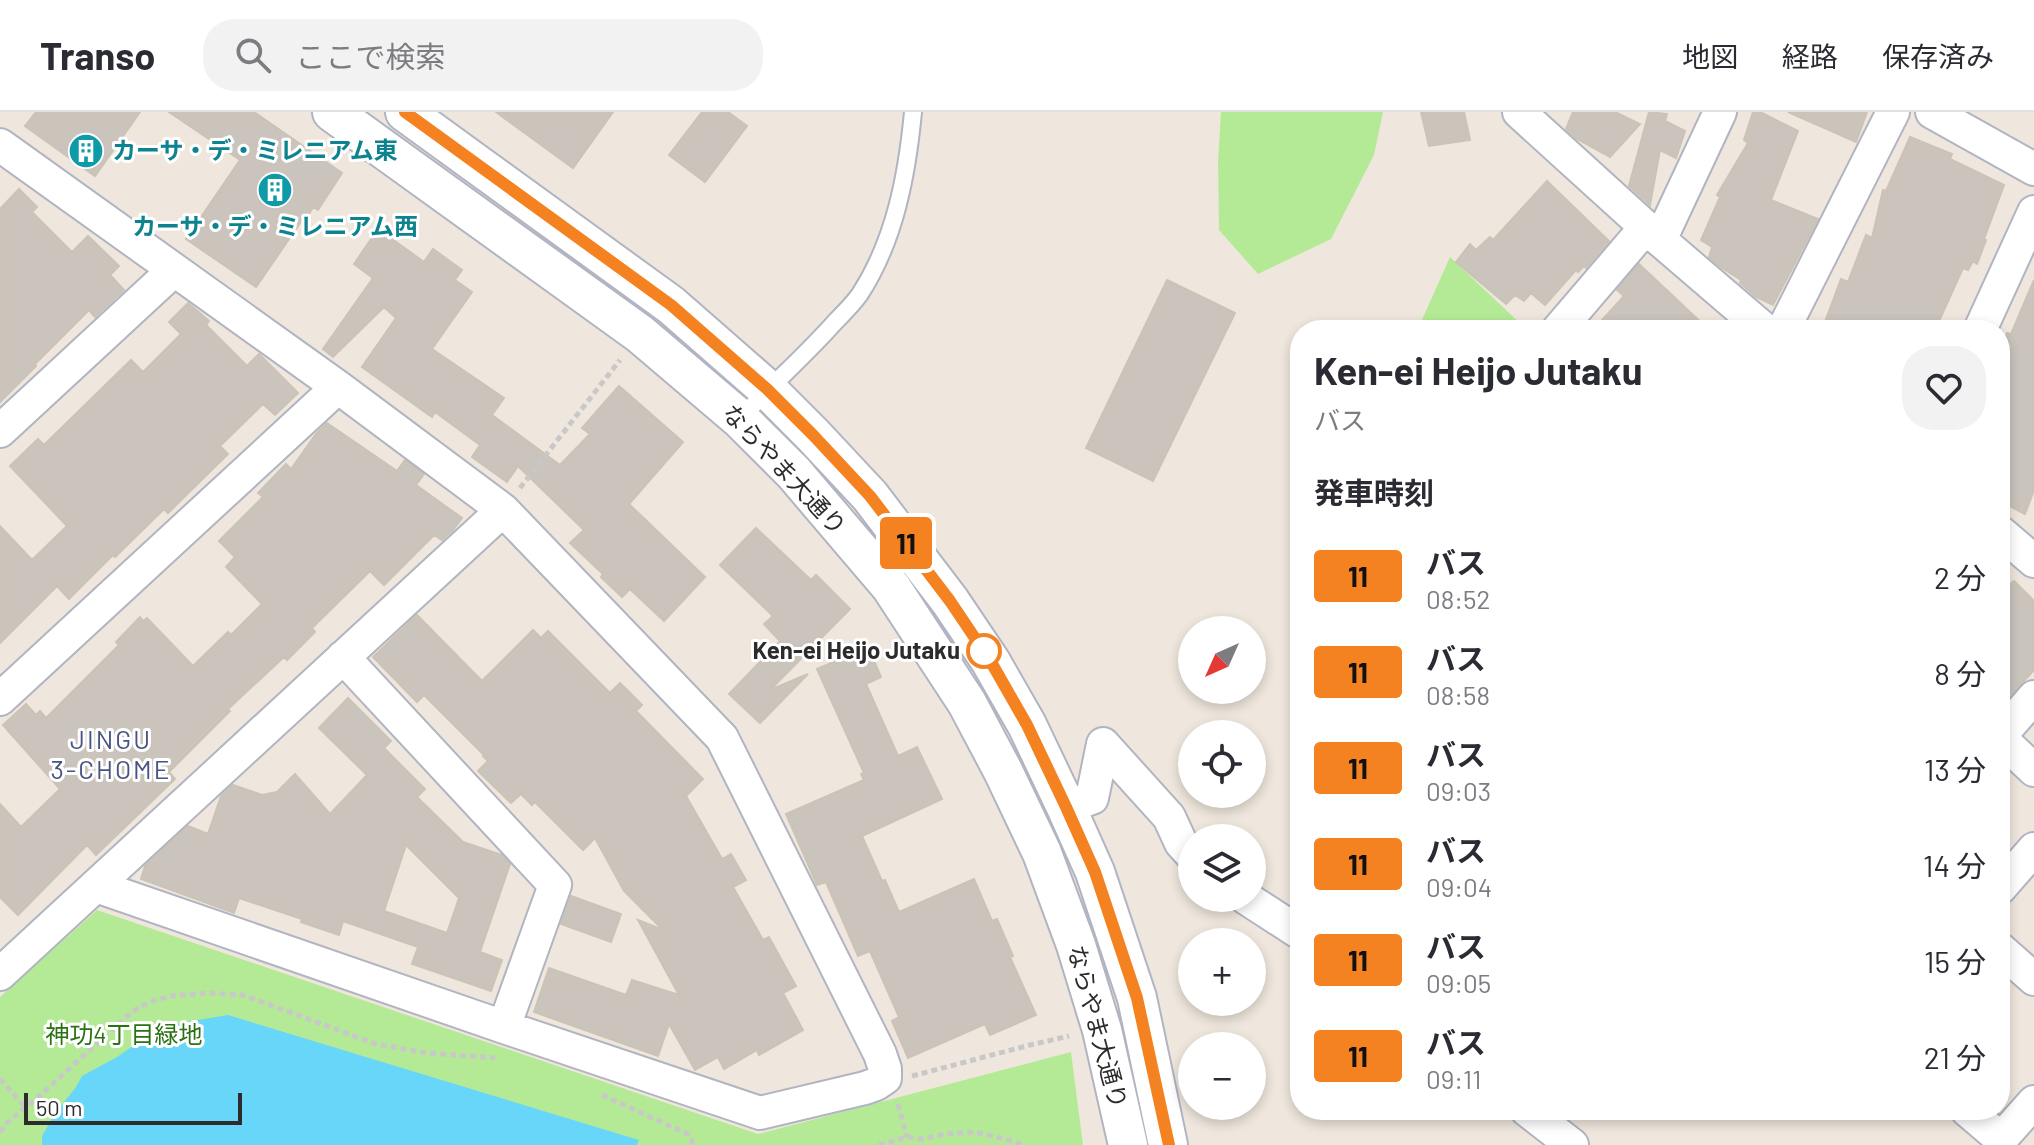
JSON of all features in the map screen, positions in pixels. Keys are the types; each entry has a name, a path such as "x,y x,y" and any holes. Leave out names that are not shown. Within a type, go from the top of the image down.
{"street":[{"name":"ならやま大通り","path":"332,112 640,334 740,419 794,473 891,587 974,717 1042,853 1076,945 1102,1030 1128,1145"},
{"name":"ならやま大通り","path":"405,112 671,305 767,389 870,496 950,601 1027,725 1095,872 1137,998 1168,1145"},
{"path":"1568,320 1653,234 1720,112"},
{"path":"1788,320 1893,112"},
{"path":"1932,112 2034,169"},
{"path":"1535,118 1653,234 1753,320"},
{"path":"5,157 174,270 503,510 722,738 880,1054 885,1078 865,1088 760,1113 96,886"},
{"path":"1985,320 2034,212"},
{"path":"0,431 174,270"},
{"path":"0,699 338,387"},
{"path":"0,974 503,510"},
{"path":"2010,541 2034,561"},
{"path":"343,657 555,885 504,1027"},
{"path":"2010,725 2034,697"},
{"path":"1066,807 1092,798 1103,744 1169,817 1178,836"},
{"path":"2010,747 2034,770"},
{"path":"2010,877 2034,849"},
{"path":"1266,911 1290,927"},
{"path":"2010,958 2034,979"},
{"path":"1979,1120 2001,1139 2034,1102"},
{"path":"1540,1120 1572,1145"}],"lane":[{"path":"740,419 858,296 879,260 894,219 909,155 913,112"}],"path":[{"path":"503,510 625,353"},
{"path":"0,1132 133,1011 149,1002 171,996 208,993 243,995 376,1044 428,1053 507,1059"},
{"path":"907,1077 1078,1034"},
{"path":"0,1079 25,1107"},
{"path":"592,1090 690,1135 693,1145"},
{"path":"896,1096 907,1137"},
{"path":"879,1145 907,1137 922,1139 975,1132 1023,1145"}],"green space":[{"path":"1221,112 1383,112 1374,155 1331,239 1258,274 1219,230"},
{"path":"1450,257 1516,320 1422,320"},
{"name":"神功4丁目緑地","path":"97,910 758,1134 1071,1052 1083,1145 0,1145 0,997"}],"water":[{"path":"228,1015 639,1140 637,1145 42,1145 42,1136 54,1115 82,1076 117,1057 162,1026"}],"building":[{"name":"カーサ・デ・ミレニアム東","path":"36,112 140,112 95,176 25,126"},
{"name":"カーサ・デ・ミレニアム西","path":"169,112 254,112 342,173 318,210 313,207 307,213 256,287 186,239 240,160"},
{"path":"496,112 613,112 573,168"},
{"path":"702,112 728,112 747,126 705,182 669,155"},
{"path":"1421,112 1464,112 1470,140 1429,146"},
{"path":"1573,112 1615,112 1640,124 1610,157 1577,139 1566,129"},
{"path":"1649,112 1667,114 1665,121 1685,131 1676,158 1660,150 1650,205 1629,186"},
{"path":"1753,112 1760,112 1798,131 1771,200 1818,219 1773,305 1756,297 1740,283 1741,280 1709,257 1712,247 1701,240 1720,197 1717,195 1748,143 1744,140"},
{"path":"1788,112 1867,112 1856,142"},
{"path":"1910,137 1952,154 1950,159 2004,185 1977,264 1973,261 1968,270 1963,268 1940,320 1826,320 1841,279 1848,282 1866,235 1872,238 1883,190 1886,191"},
{"path":"1547,181 1609,241 1586,268 1576,270 1545,305 1531,293 1524,301 1515,295 1506,304 1456,262 1470,244 1476,250 1490,237 1493,240"},
{"path":"19,189 37,207 32,212 72,252 88,236 119,266 110,275 124,290 95,317 89,310 0,402 0,209"},
{"path":"378,229 424,262 433,249 462,270 455,280 472,292 432,349 504,398 492,415 560,465 590,434 582,428 619,386 683,442 629,504 705,577 664,621 630,589 622,597 601,577 603,574 570,543 584,530 518,466 507,482 472,457 480,445 435,412 432,417 362,367 396,318 384,307 333,357 323,349 373,278 354,264"},
{"path":"1639,264 1698,320 1602,320 1624,296 1617,290"},
{"path":"1167,280 1235,313 1153,481 1086,448"},
{"path":"2034,280 2034,490 2025,514 2010,506 2011,334"},
{"path":"188,303 209,321 206,325 247,366 259,354 298,393 275,415 263,404 220,446 228,454 168,513 164,509 69,599 57,586 0,643 0,526 32,560 67,526 10,466 38,439 44,445 131,360 143,372 181,334 169,322"},
{"path":"327,423 397,471 405,460 424,474 416,485 462,518 442,540 434,535 384,585 370,571 312,628 315,632 287,660 284,657 228,709 230,711 169,772 175,779 96,855 87,845 18,915 0,897 0,804 21,827 60,789 3,725 26,704 36,715 40,711 46,718 119,645 116,642 140,617 143,621 147,618 193,666 228,632 231,635 262,604 226,567 235,557 219,541 263,497 258,493 286,464 291,469"},
{"path":"756,528 811,580 816,575 850,609 770,690 808,674 760,723 729,694 780,641 764,624 773,616 720,565"},
{"path":"2014,581 2034,601 2034,670 2010,696 2010,584"},
{"path":"417,615 482,681 533,630 541,638 548,631 610,693 620,683 642,705 636,711 703,779 686,796 722,859 731,854 746,880 733,887 763,940 769,937 796,986 783,993 803,1030 759,1055 757,1050 724,1069 718,1057 695,1070 669,1024 658,1056 534,1012 549,968 626,995 632,980 679,995 638,920 663,930 624,891 595,838 583,850 535,802 532,805 521,794 511,803 478,771 488,761 484,755 424,695 417,702 373,657"},
{"path":"868,647 881,677 866,684 898,756 917,747 942,799 862,836 882,881 885,880 899,912 974,879 992,921 997,919 1036,1015 990,1035 985,1024 908,1058 892,1021 899,1017 870,951 858,956 826,882 817,885 786,814 864,780 861,774 864,773 817,669"},
{"path":"348,698 391,741 384,748 425,789 417,797 463,842 502,855 510,864 480,952 502,960 491,991 412,964 418,947 343,921 339,935 239,898 234,913 141,879 145,866 188,826 208,834 221,796 233,785 262,795 277,792 295,774 330,814 367,775 319,728","holes":["406,845 459,898 447,933 384,911"]},
{"path":"571,896 621,914 611,942 561,924"}],"bus line":[{"name":"11","path":"405,112 671,305 767,389 870,496 950,601 991,662 1027,725 1095,872 1137,998 1169,1145"}],"place":[{"name":"カーサ・デ・ミレニアム東","path":"86,151"},
{"name":"カーサ・デ・ミレニアム西","path":"275,190"},
{"name":"Ken-ei Heijo Jutaku","path":"984,651"}],"district":[{"name":"JINGU 3-CHOME","path":"111,755"}]}
